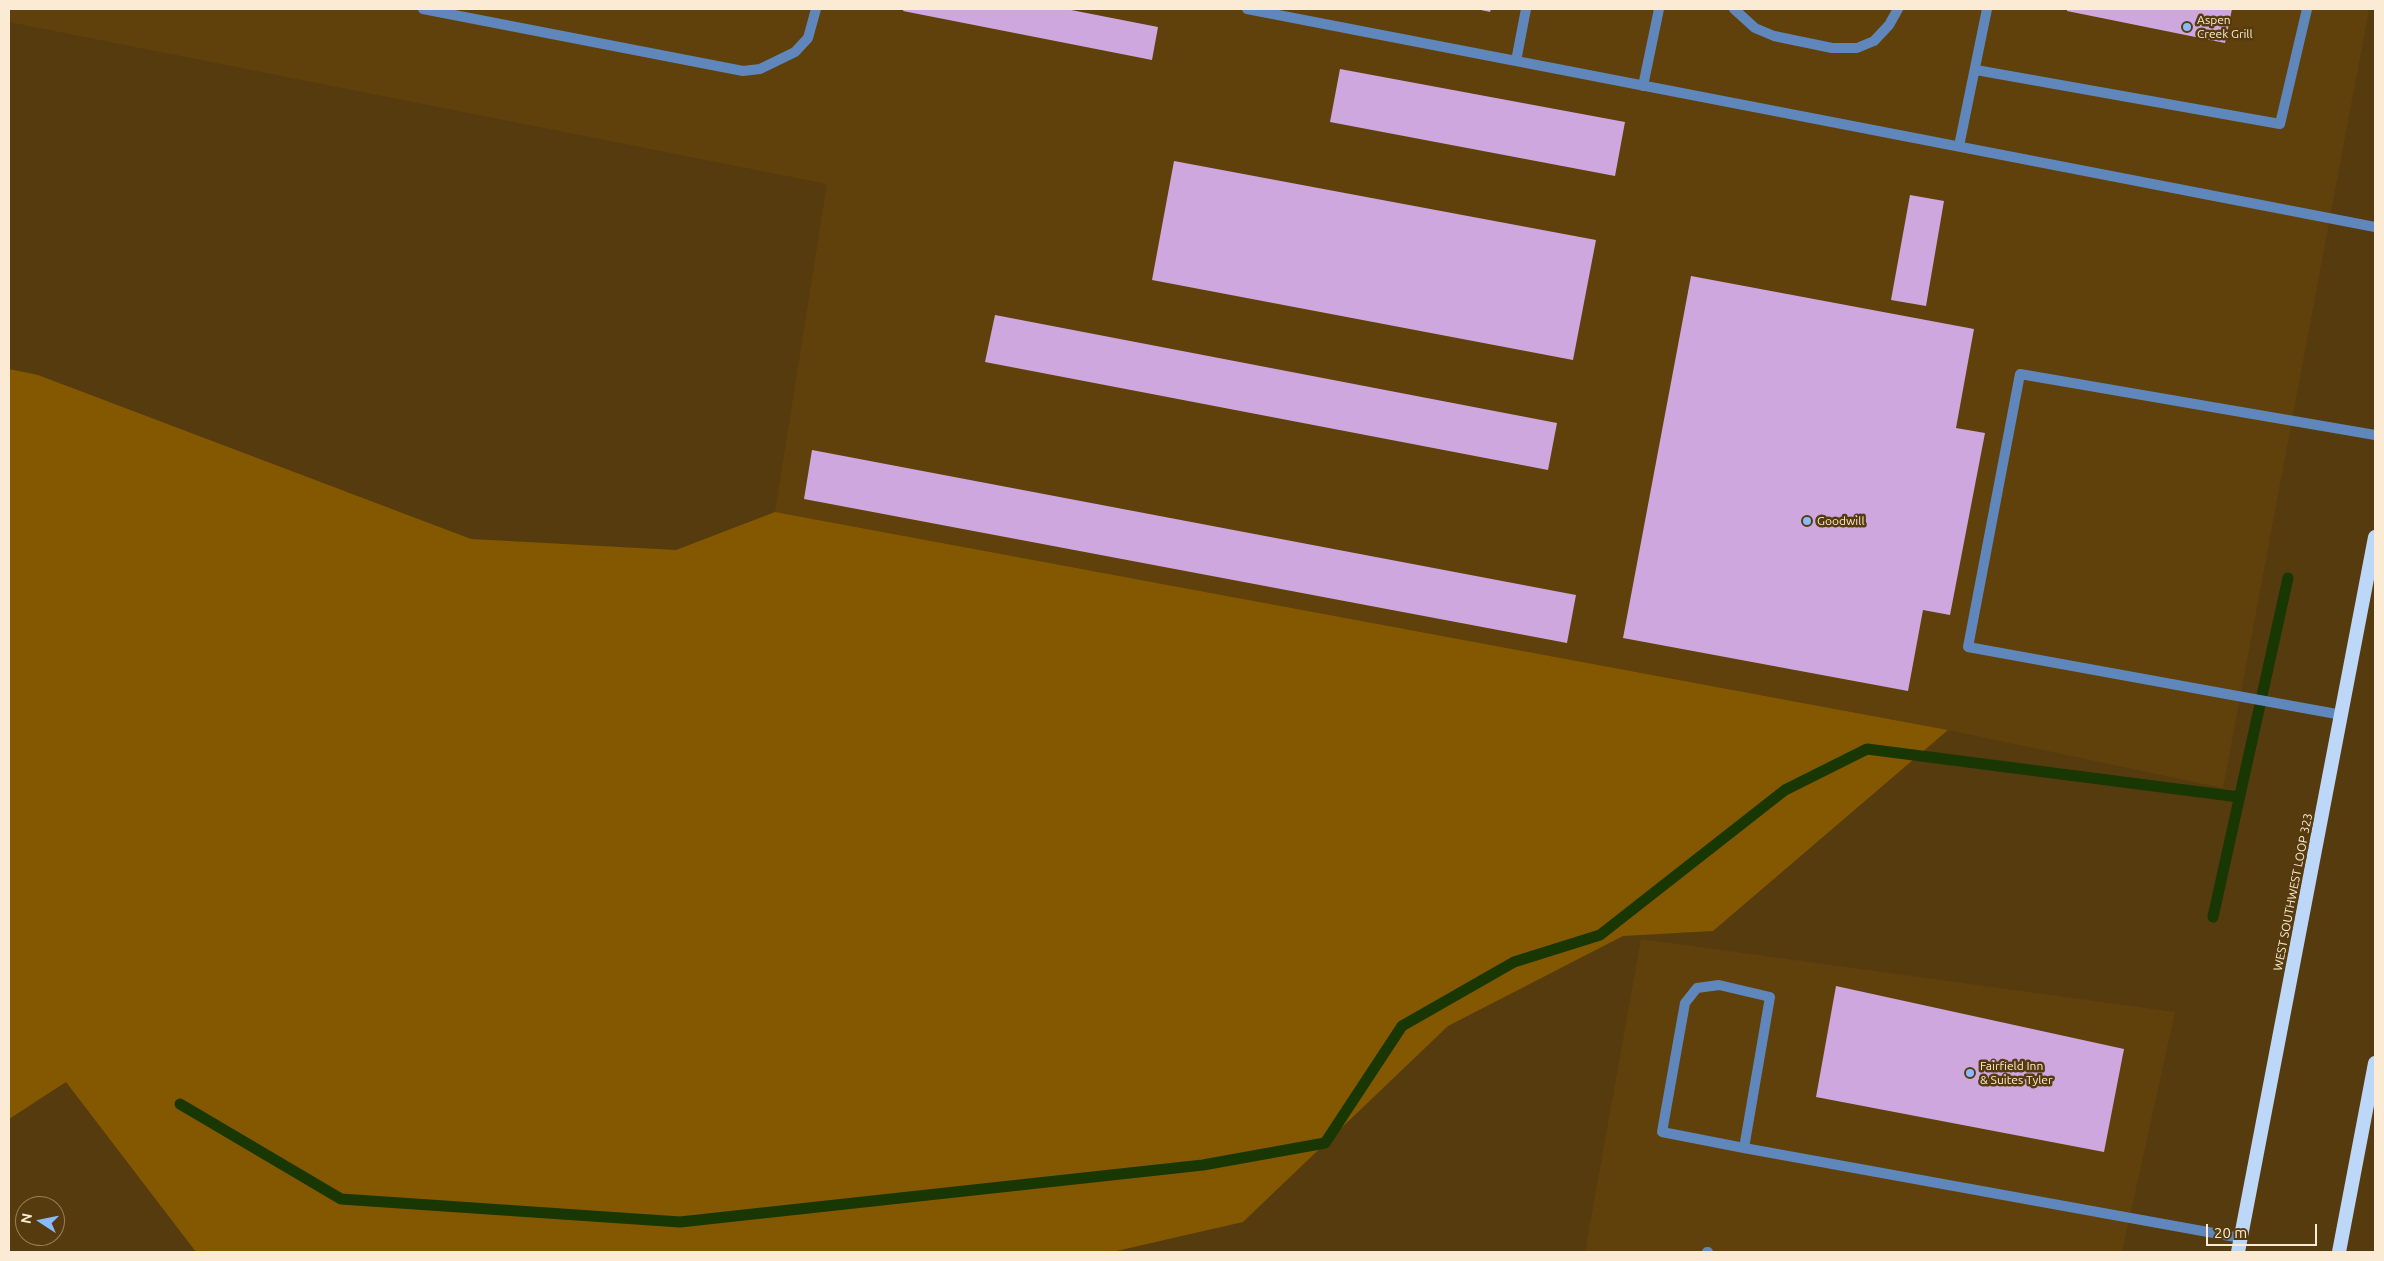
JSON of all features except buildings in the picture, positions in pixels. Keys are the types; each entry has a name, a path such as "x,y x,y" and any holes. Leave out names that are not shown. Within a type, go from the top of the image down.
{"highway":[{"name":"WEST SOUTHWEST LOOP 323","path":"2238,1252 2375,537"},
{"path":"2339,1252 2375,1063"}],"lane":[{"path":"423,9 743,71 760,69 794,52 808,38 816,9"},
{"path":"1247,9 2375,227"},
{"path":"1516,61 1526,9"},
{"path":"1643,86 1658,9"},
{"path":"1734,9 1755,28 1774,36 1832,48 1857,48 1874,41 1889,25 1898,9"},
{"path":"1959,146 1987,9"},
{"path":"1976,70 2280,124 2307,9"},
{"path":"2342,715 1968,647 2020,374 2375,435"},
{"path":"1744,1148 1770,997 1718,986 1697,988 1686,1003 1662,1132 1744,1148 2241,1238"}],"shaded area":[{"path":"9,9 2369,9 2223,788 1948,730 775,512 827,184 9,22"},
{"path":"9,369 38,375 471,539 676,550 775,512 1948,730 1713,931 1623,936 1448,1026 1243,1222 1112,1252 196,1252 66,1082 9,1119"},
{"path":"1641,939 2175,1012 2122,1252 1585,1252"}],"waterway":[{"path":"2213,917 2288,578"},
{"path":"180,1104 341,1199 680,1222 1203,1165 1325,1143 1402,1026 1514,962 1600,935 1785,790 1867,749 2239,797"}],"place":[{"name":"Aspen Creek Grill","path":"2187,27"},
{"name":"Goodwill","path":"1807,521"},
{"name":"Fairfield Inn & Suites Tyler","path":"1970,1073"}]}
